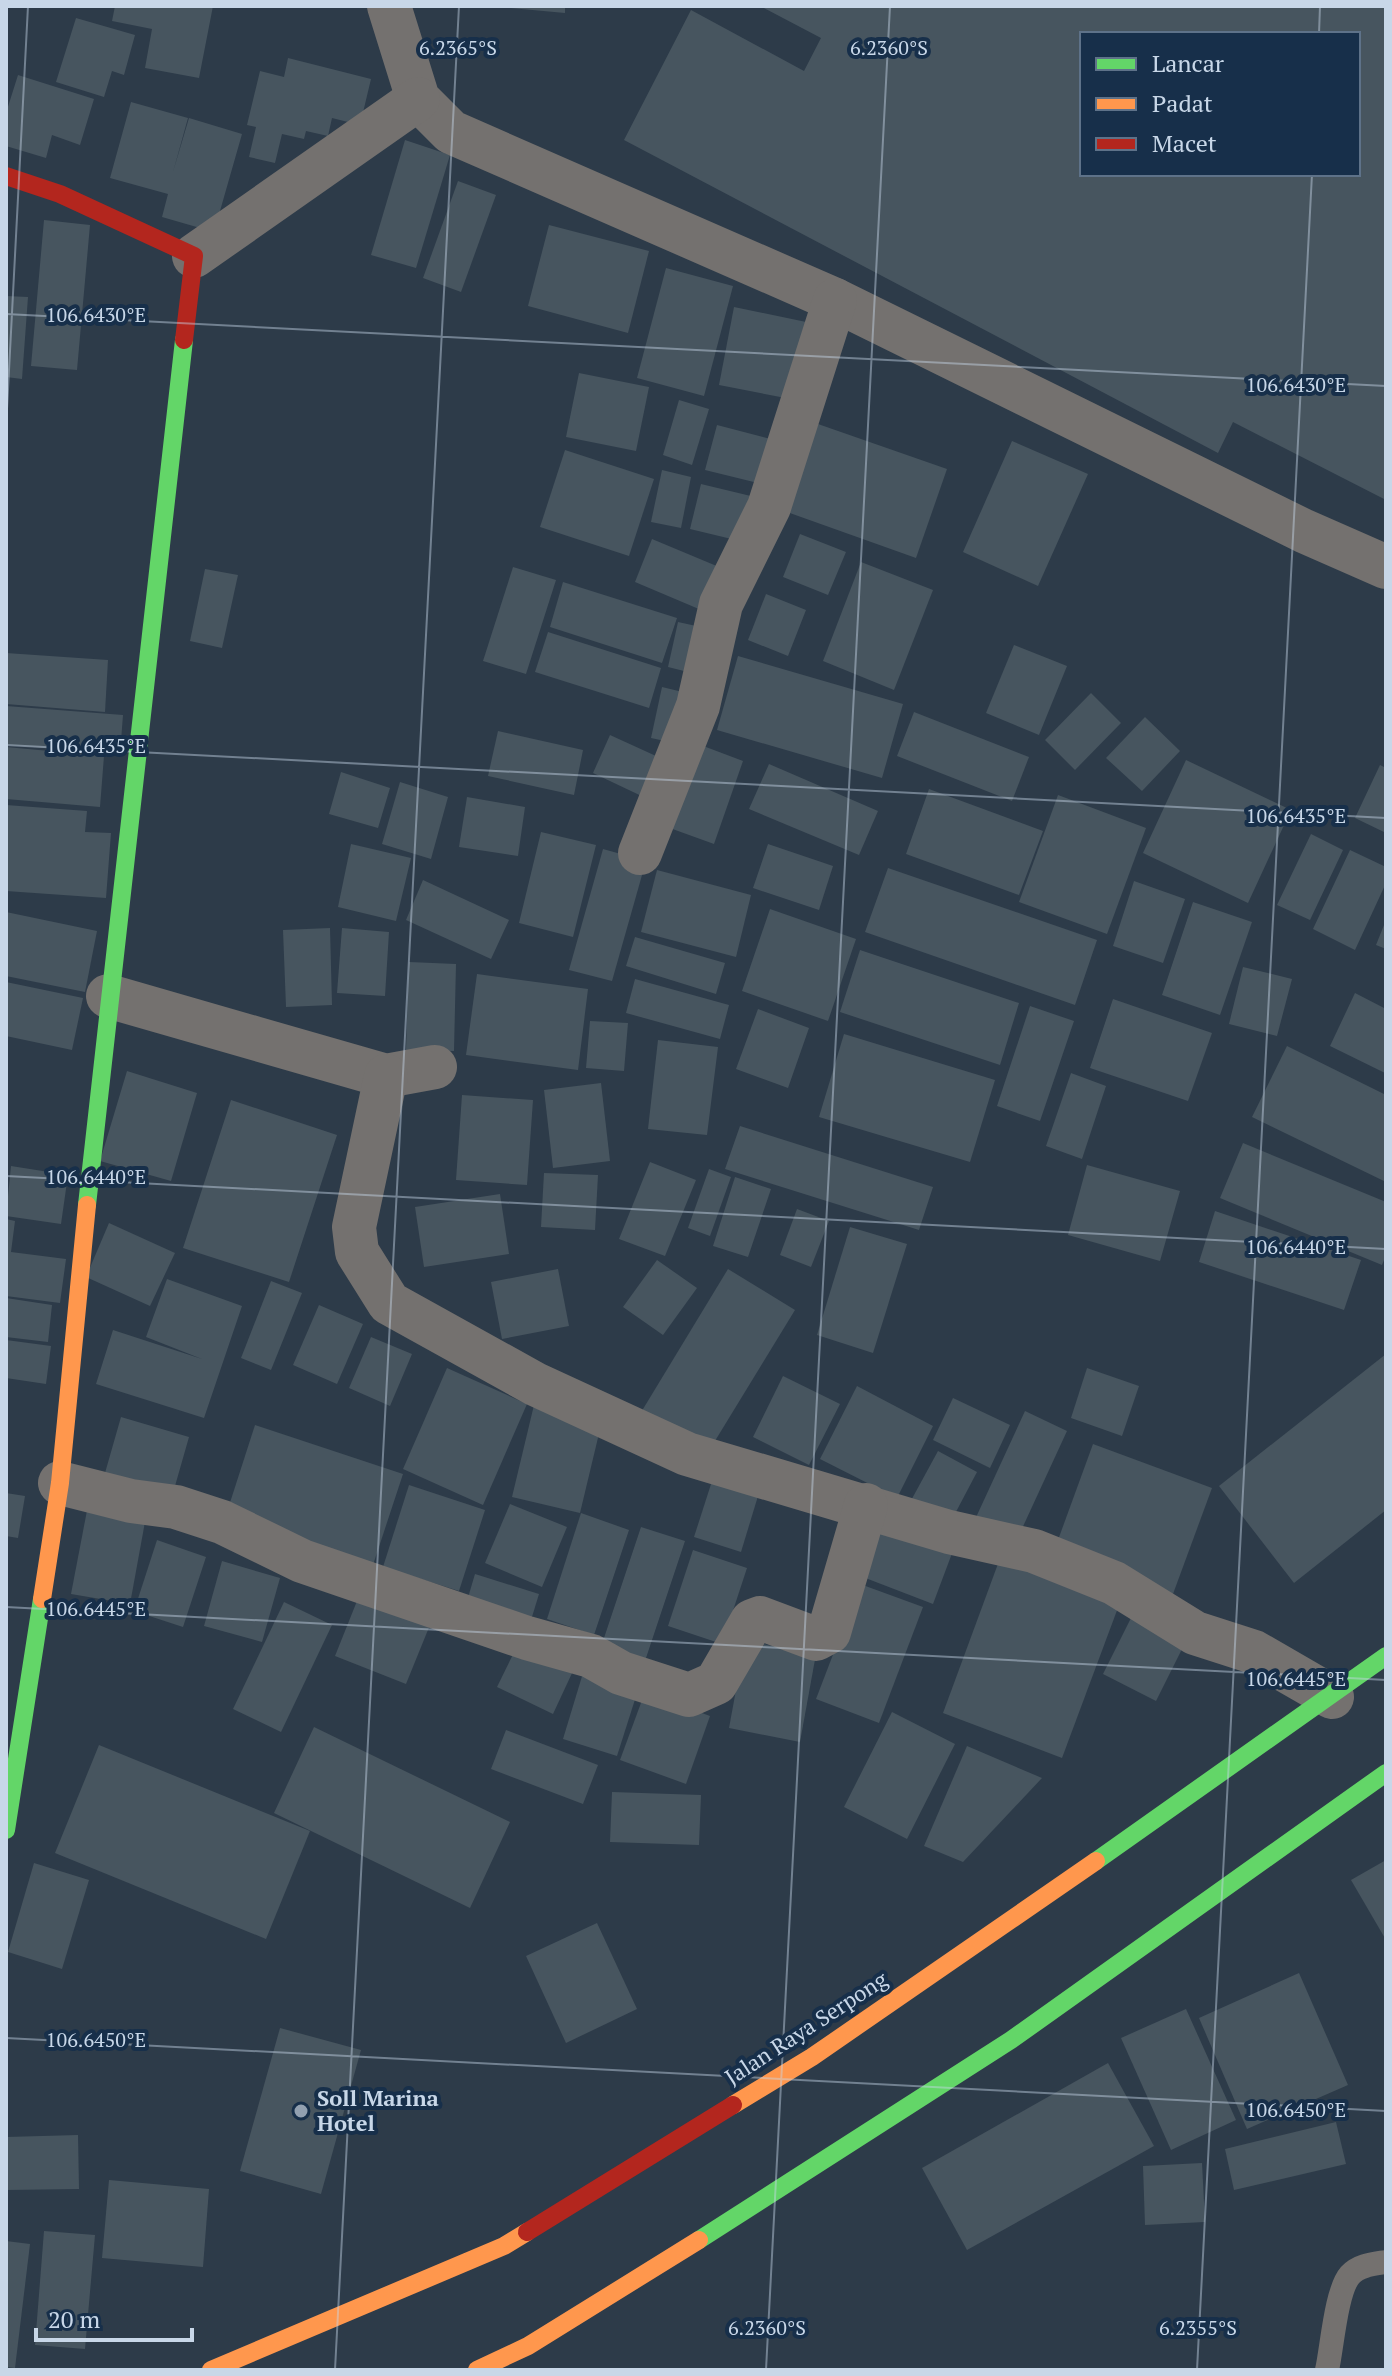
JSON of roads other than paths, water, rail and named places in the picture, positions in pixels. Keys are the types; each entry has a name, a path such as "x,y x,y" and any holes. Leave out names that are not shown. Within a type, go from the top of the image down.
{"main road":[{"path":"6,176 60,194 194,256 108,996 60,1483 7,1818"},
{"name":"Jalan Raya Serpong","path":"211,2370 504,2246 812,2057 1332,1697 1386,1656"},
{"path":"477,2370 528,2346 657,2267 1011,2040 1386,1773"}],"street":[{"path":"389,6 418,99 451,132 835,300 1304,531 1386,567"},
{"path":"194,256 418,99"},
{"path":"640,853 698,706 721,604 769,507 835,300"},
{"path":"108,996 386,1076 435,1067"},
{"path":"386,1076 354,1227 357,1252 389,1303 535,1384 687,1454 949,1532 1034,1551 1114,1583 1195,1633 1254,1652 1332,1697"},
{"path":"60,1483 131,1501 176,1507 210,1518 302,1561 527,1638 591,1656 621,1673 689,1695 716,1683 752,1621 760,1618 816,1639 829,1632 866,1505"}],"lane":[{"path":"1327,2370 1343,2286 1351,2274 1367,2265 1386,2262"}],"place":[{"name":"Soll Marina Hotel","path":"301,2111"}]}
